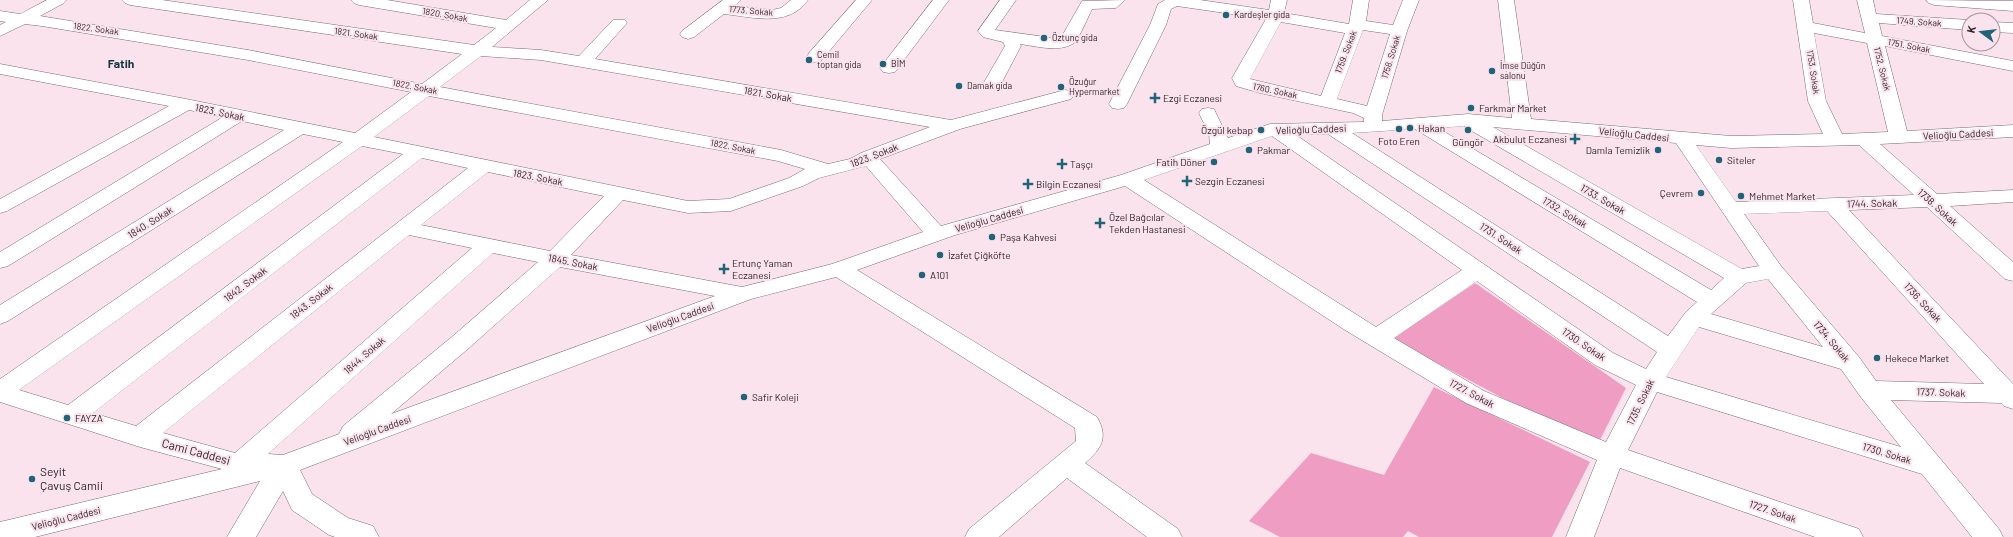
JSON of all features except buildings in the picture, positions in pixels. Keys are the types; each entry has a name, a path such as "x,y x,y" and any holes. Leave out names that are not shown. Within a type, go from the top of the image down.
{"street":[{"path":"0,31 59,0"},
{"name":"1821. Sokak","path":"130,0 477,51 541,55 920,121 953,125"},
{"name":"1820. Sokak","path":"358,0 507,25"},
{"path":"0,392 358,140 477,51 507,25 540,0"},
{"name":"1773. Sokak","path":"727,4 772,15 786,12 800,0"},
{"path":"815,57 864,0"},
{"path":"889,68 941,0"},
{"path":"1008,0 986,31 989,34 1053,43 1061,42 1068,38 1087,4 1111,5 1118,0"},
{"name":"1759. Sokak","path":"1327,102 1356,27 1361,0"},
{"name":"1758. Sokak","path":"1373,121 1399,31 1411,0"},
{"path":"1506,0 1522,124"},
{"name":"1753. Sokak","path":"1801,0 1817,101 1835,140"},
{"name":"1752. Sokak","path":"1865,0 1899,137"},
{"path":"1934,0 2013,6"},
{"path":"1118,104 1158,25 1164,7 1175,1 1278,8 1356,27 1399,31"},
{"path":"688,34 727,4"},
{"name":"1760. Sokak","path":"1278,8 1241,78 1242,82 1260,88 1358,109 1373,121"},
{"name":"1822. Sokak","path":"0,16 123,33 349,73 423,90 446,93 781,156 828,170"},
{"name":"1749. Sokak","path":"1870,18 1961,24"},
{"path":"583,62 619,23"},
{"name":"1751. Sokak","path":"1805,26 2013,66"},
{"path":"2001,27 2013,28"},
{"path":"992,84 1013,46 1009,38"},
{"name":"1823. Sokak","path":"0,69 186,104 237,116 688,207 731,204 796,182 813,173 856,164 868,157 953,125 1065,96"},
{"path":"0,207 186,104"},
{"path":"1208,113 1218,134 1220,147"},
{"path":"0,261 237,116"},
{"name":"Velioğlu Caddesi","path":"0,534 284,465 342,442 743,294 839,269 937,235 1128,179 1270,130 1278,131 1330,127 1373,121 1417,124 1468,120 1731,142 1864,139 2013,131"},
{"name":"1733. Sokak","path":"1468,120 1739,277"},
{"name":"1732. Sokak","path":"1417,124 1713,301"},
{"name":"1731. Sokak","path":"1330,127 1672,350"},
{"name":"1840. Sokak","path":"0,316 299,128"},
{"name":"1730. Sokak","path":"1278,131 1604,359 1650,381 1933,467"},
{"name":"1734. Sokak","path":"1684,139 1773,271 1850,363 1869,390 1989,537"},
{"name":"1738. Sokak","path":"1864,139 1933,202 2005,259 2013,274"},
{"name":"1842. Sokak","path":"71,416 418,152"},
{"path":"868,157 937,235"},
{"name":"1843. Sokak","path":"140,437 483,166"},
{"name":"1727. Sokak","path":"1128,179 1246,256 1475,397 1612,455 1849,537"},
{"path":"342,442 461,342 556,259 618,193"},
{"name":"1744. Sokak","path":"1730,208 1933,202 2013,196"},
{"name":"1736. Sokak","path":"1832,204 2011,396"},
{"name":"1845. Sokak","path":"404,228 556,259 743,294"},
{"name":"1844. Sokak","path":"240,464 489,245"},
{"path":"839,269 1088,424 1089,445 980,537"},
{"path":"1377,338 1478,270"},
{"path":"1739,277 1773,271"},
{"name":"1735. Sokak","path":"1580,537 1612,455 1650,381 1694,317 1739,277"},
{"path":"1694,317 1850,363"},
{"name":"1737. Sokak","path":"1869,390 2011,396"},
{"name":"Cami Caddesi","path":"0,392 140,437 240,464 284,465"},
{"path":"1067,464 1168,537"},
{"path":"284,465 302,502 329,532 363,534 365,537"},
{"path":"240,537 284,465"}],"shaded area":[{"path":"1475,283 1626,388 1600,440 1510,402 1392,339"},
{"path":"1434,387 1590,462 1552,537 1419,537 1408,531 1403,537 1280,537 1249,521 1311,453 1384,475"}],"place":[{"name":"Kardeşler gida","path":"1226,15"},
{"name":"Öztunç gida","path":"1044,38"},
{"name":"Cemil toptan gida","path":"809,60"},
{"name":"BİM","path":"883,64"},
{"name":"İmse Düğün salonu","path":"1492,71"},
{"name":"Damak gida","path":"959,86"},
{"name":"Özuğur Hypermarket","path":"1061,87"},
{"name":"Ezgi Eczanesi","path":"1155,98"},
{"name":"Farkmar Market","path":"1471,108"},
{"name":"Hakan","path":"1410,128"},
{"name":"Foto Eren","path":"1399,129"},
{"name":"Özgül kebap","path":"1261,130"},
{"name":"Güngör","path":"1468,130"},
{"name":"Akbulut Eczanesi","path":"1575,139"},
{"name":"Pakmar","path":"1249,150"},
{"name":"Damla Temizlik","path":"1658,150"},
{"name":"Siteler","path":"1719,160"},
{"name":"Fatih Döner","path":"1214,162"},
{"name":"Taşçı","path":"1062,164"},
{"name":"Sezgin Eczanesi","path":"1187,181"},
{"name":"Bilgin Eczanesi","path":"1028,184"},
{"name":"Çevrem","path":"1701,193"},
{"name":"Mehmet Market","path":"1741,196"},
{"name":"Özel Bağcılar Tekden Hastanesi","path":"1100,223"},
{"name":"Paşa Kahvesi","path":"992,237"},
{"name":"İzafet Çiğköfte","path":"940,255"},
{"name":"Ertunç Yaman Eczanesi","path":"724,269"},
{"name":"A101","path":"922,275"},
{"name":"Hekece Market","path":"1877,358"},
{"name":"Safir Koleji","path":"744,397"},
{"name":"FAYZA","path":"67,418"},
{"name":"Seyit Çavuş Camii","path":"32,479"}],"district":[{"name":"Fatih","path":"121,64"}]}
